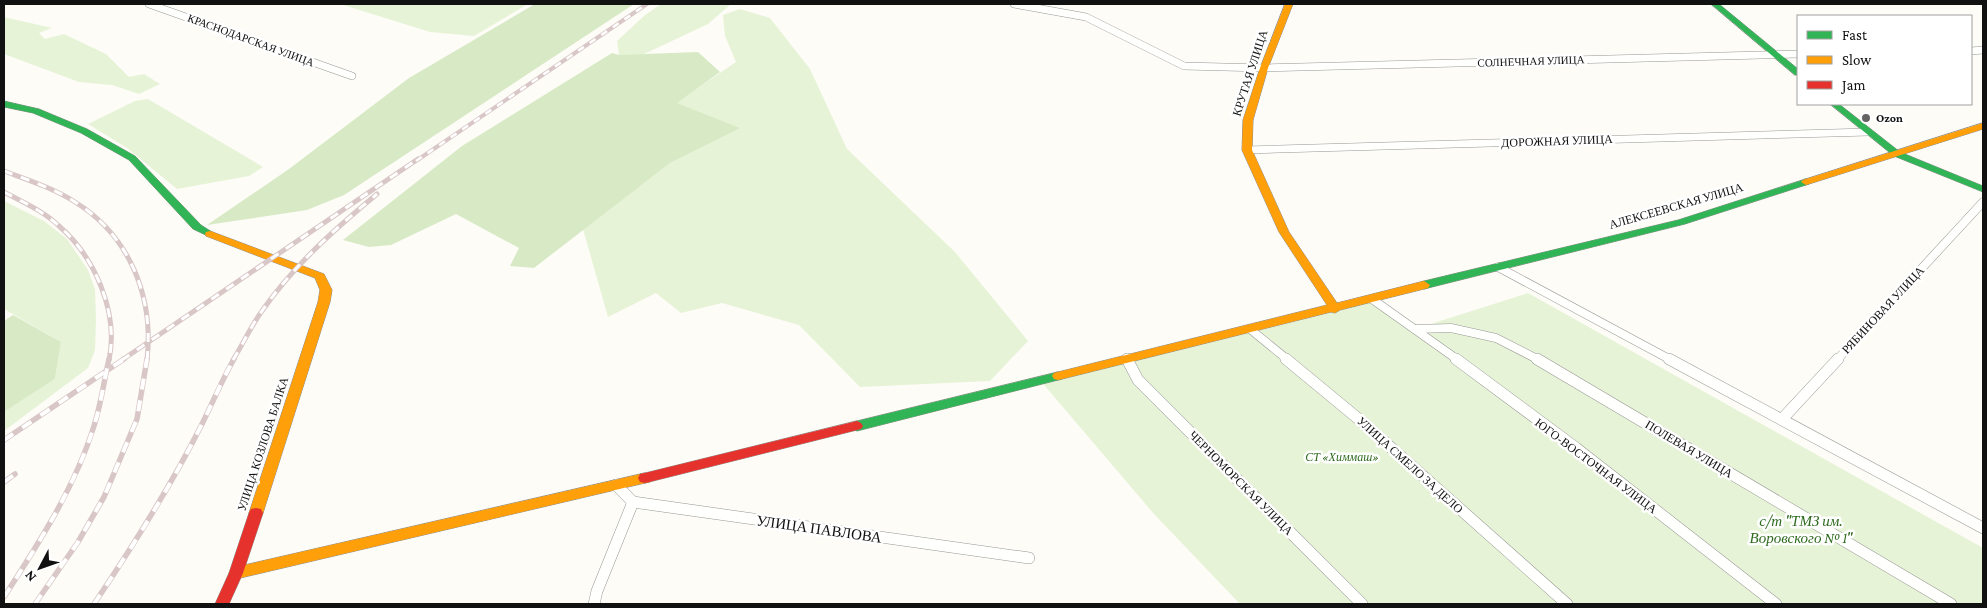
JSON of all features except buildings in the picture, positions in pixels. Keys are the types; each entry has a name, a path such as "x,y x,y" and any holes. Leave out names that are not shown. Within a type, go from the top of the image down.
{"street":[{"name":"КРАСНОДАРСКАЯ УЛИЦА","path":"150,4 352,76"},
{"name":"СОЛНЕЧНАЯ УЛИЦА","path":"1014,4 1086,17 1184,66 1264,68 1797,54"},
{"name":"КРУТАЯ УЛИЦА","path":"1289,4 1264,68 1248,120 1247,150 1284,232 1335,308"},
{"path":"1715,4 1797,72"},
{"name":"УЛИЦА КОЗЛОВА БАЛКА","path":"4,104 36,111 84,131 132,158 198,227 216,238 320,276 326,290 324,302 236,574 222,604"},
{"path":"1835,105 1897,154 1983,189"},
{"name":"АЛЕКСЕЕВСКАЯ УЛИЦА","path":"236,574 616,485 1127,358 1372,300 1681,222 1983,126"},
{"name":"ДОРОЖНАЯ УЛИЦА","path":"1247,150 1868,132"},
{"name":"РЯБИНОВАЯ УЛИЦА","path":"1783,418 1983,202"},
{"path":"1498,267 1783,418 1983,528"},
{"name":"ЮГО-ВОСТОЧНАЯ УЛИЦА","path":"1372,300 1584,455 1776,604"},
{"name":"ПОЛЕВАЯ УЛИЦА","path":"1415,330 1451,328 1496,338 1543,362 1951,604"},
{"name":"УЛИЦА СМЕЛО ЗА ДЕЛО","path":"1250,329 1361,421 1567,604"},
{"name":"ЧЕРНОМОРСКАЯ УЛИЦА","path":"1127,358 1138,380 1362,604"},
{"path":"594,604 597,591 633,502 616,485"},
{"name":"УЛИЦА ПАВЛОВА","path":"633,502 1030,558"}],"green space":[{"path":"340,4 528,4 474,36 430,32"},
{"path":"535,4 634,4 344,195 307,210 207,225 289,169 409,78"},
{"path":"661,4 731,4 708,24 642,55 619,55 617,41 644,16"},
{"path":"740,9 770,18 810,69 847,149 955,252 1028,341 990,381 860,387 799,325 722,303 681,313 656,293 608,317 583,229 670,163 739,128 676,103 736,62 725,36 723,15"},
{"path":"4,17 52,28 39,33 45,39 64,34 106,54 129,77 144,74 160,84 139,94 112,85 79,82 4,54"},
{"path":"698,52 720,72 677,103 740,128 670,163 534,268 510,266 519,248 456,214 391,245 369,247 343,240 462,146 612,53 619,55"},
{"path":"148,99 263,167 249,176 177,189 127,148 88,124 135,101"},
{"path":"4,201 44,221 67,239 88,270 95,289 96,320 95,350 88,368 4,431 4,412 55,379 61,342 4,309"},
{"name":"СТ «Химмаш»","path":"1528,293 1983,548 1983,604 1240,604 1154,514 1039,379 1372,299 1415,329"},
{"path":"13,315 61,342 55,379 4,412 4,321"}],"railway":[{"path":"416,161 647,4"},
{"path":"148,343 418,159"},
{"path":"4,171 67,197 94,216 110,232 124,250 142,291 148,343"},
{"path":"4,192 33,207 53,221 72,239 83,253 101,287 107,305 111,342 109,360"},
{"path":"233,360 274,294 301,263 377,194"},
{"path":"122,360 148,343"},
{"path":"147,360 148,343"},
{"path":"107,371 109,359"},
{"path":"107,371 124,359"},
{"path":"35,604 78,542 104,497 137,419 147,359"},
{"path":"94,604 178,470 234,359"},
{"path":"4,440 107,371"},
{"path":"4,597 43,535 77,471 96,418 107,371"},
{"path":"4,482 15,474"}],"traffic: fast":[{"path":"1715,4 1797,72"},
{"path":"4,104 36,111 84,131 132,158 197,227 210,234"},
{"path":"1835,105 1897,154 1983,189"},
{"path":"1424,285 1681,222 1806,182"},
{"path":"857,426 1058,376"}],"traffic: slow":[{"path":"1289,4 1264,68 1248,120 1247,150 1284,232 1335,309"},
{"path":"1806,182 1983,126"},
{"path":"210,234 320,276 326,290 324,302 256,513"},
{"path":"1058,376 1424,285"},
{"path":"236,573 645,478"}],"traffic: jam":[{"path":"645,478 857,426"},
{"path":"222,604 236,573 256,513"}],"place":[{"name":"Ozon","path":"1866,118"}],"park label":[{"name":"с/т \"ТМЗ им. Воровского № 1\"","path":"1801,530"}]}
